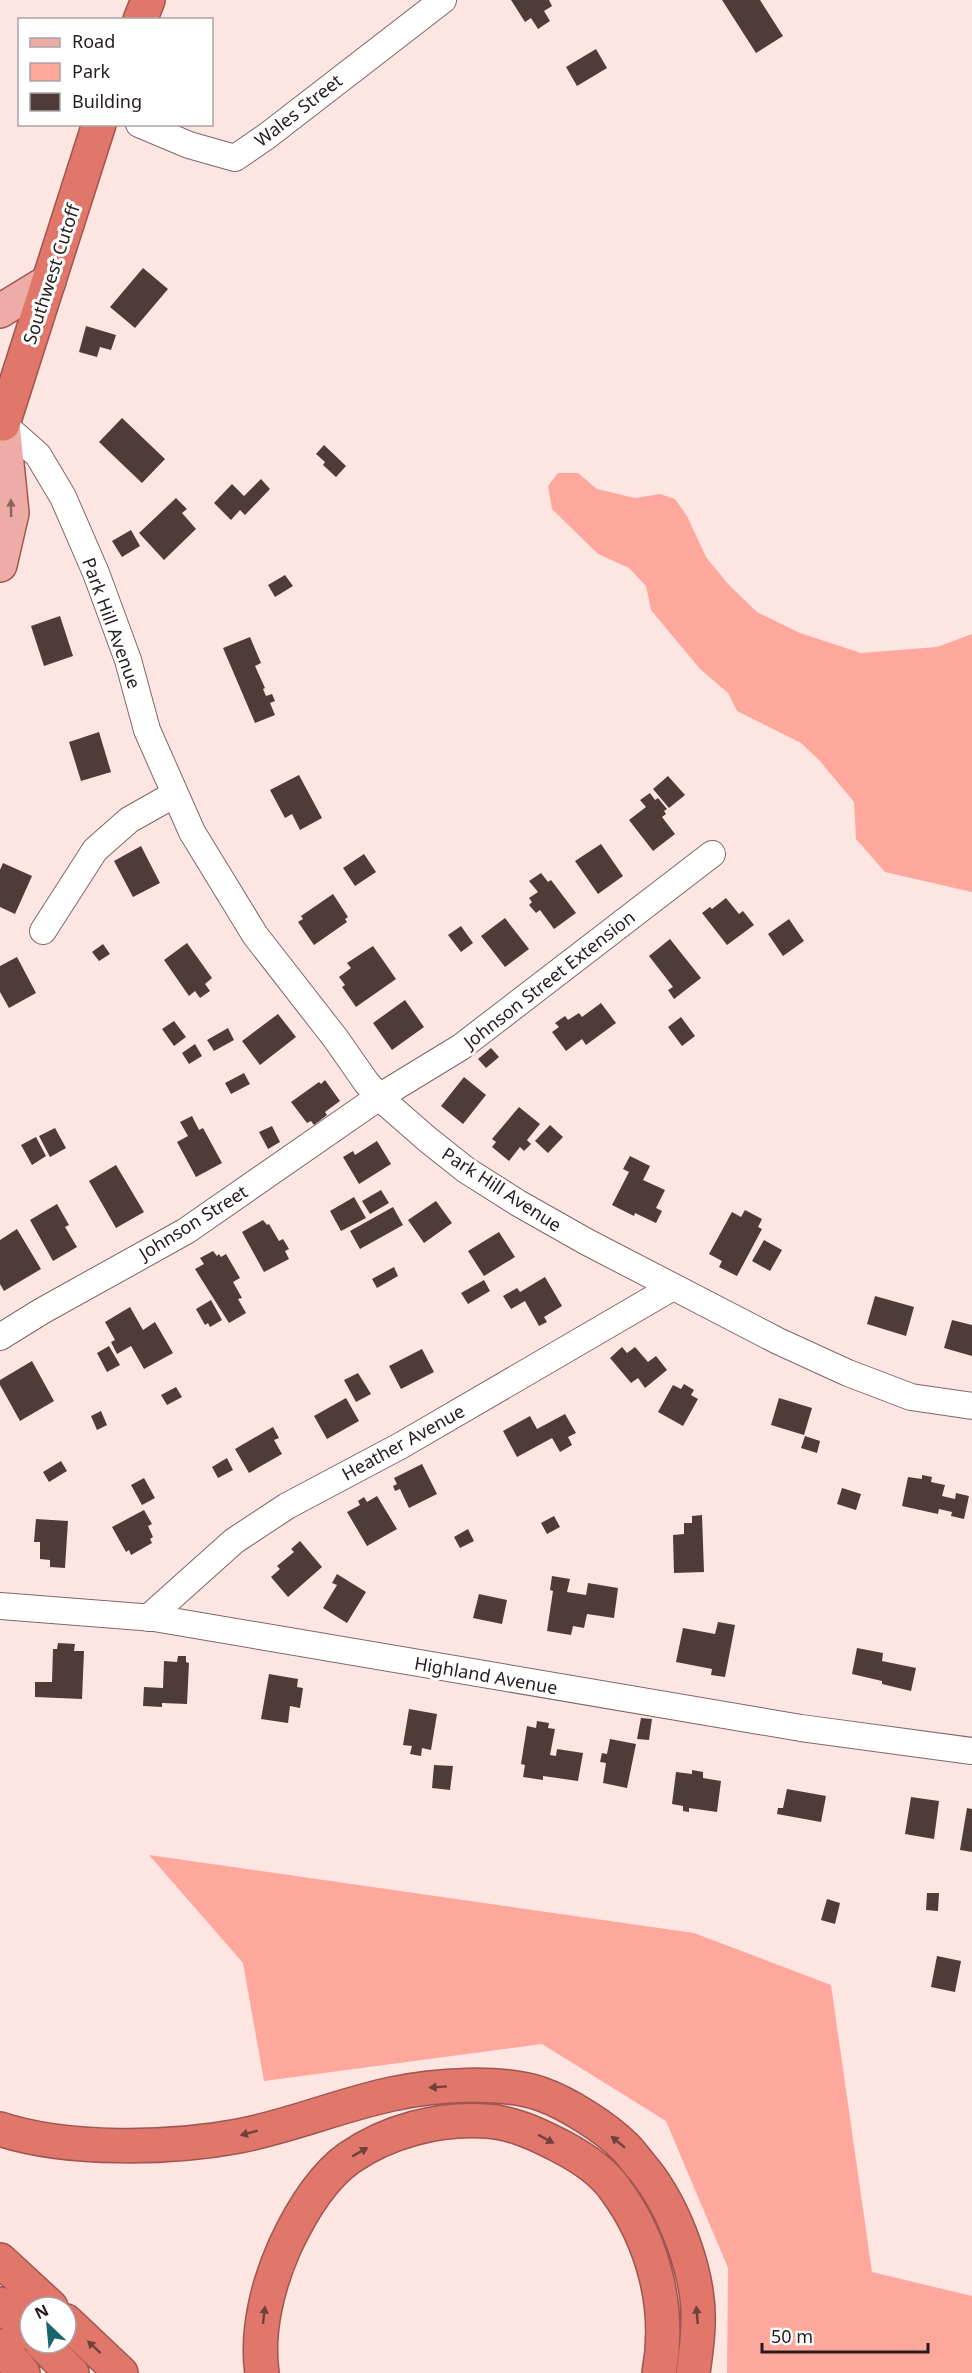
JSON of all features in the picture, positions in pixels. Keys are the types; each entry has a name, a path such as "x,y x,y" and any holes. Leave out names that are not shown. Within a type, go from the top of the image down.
{"highway":[{"path":"141,18 148,0"},
{"name":"Southwest Cutoff","path":"2,428 98,126"},
{"path":"0,2129 50,2140 151,2145 238,2136 391,2094 438,2087 499,2087 540,2094 584,2116 624,2146 655,2184 678,2231 694,2278 699,2322 693,2373"},
{"path":"262,2373 264,2311 276,2264 295,2225 317,2190 348,2159 396,2132 448,2121 488,2121 537,2134 580,2156 615,2188 646,2242 657,2276 664,2320 659,2373"},
{"path":"0,2260 38,2295"},
{"path":"0,2304 18,2321"},
{"path":"78,2332 121,2373"},
{"path":"0,2346 23,2373"},
{"path":"53,2355 72,2373"}],"main road":[{"path":"0,311 49,281"},
{"name":"Southwest Cutoff","path":"0,565 12,513 2,428"}],"street":[{"name":"Wales Street","path":"144,126 189,145 235,158 267,136 443,0"},
{"name":"Park Hill Avenue","path":"2,428 38,455 63,497 96,573 128,660 147,730 192,832 255,935 336,1038 366,1083 379,1097 446,1155 492,1187 587,1242 778,1341 869,1382 911,1397 972,1406"},
{"path":"43,931 95,850 129,820 175,794"},
{"name":"Johnson Street Extension","path":"379,1097 461,1047 712,854"},
{"name":"Johnson Street","path":"0,1337 186,1231 379,1097"},
{"name":"Heather Avenue","path":"148,1618 234,1541 287,1506 400,1446 674,1287"},
{"name":"Highland Avenue","path":"0,1606 148,1618 801,1728 972,1751"}],"green space":[{"path":"558,473 578,473 597,489 635,498 660,494 675,499 687,516 706,557 728,584 757,612 800,633 861,653 937,647 972,634 972,892 885,872 856,839 854,802 819,760 801,743 737,711 728,693 700,669 651,610 646,586 629,568 598,554 552,509 548,486"},
{"path":"149,1855 694,1933 831,1985 872,2272 972,2296 972,2373 727,2373 728,2268 666,2121 542,2044 264,2081 243,1963"}],"building":[{"path":"511,0 549,0 552,6 544,11 550,21 538,29 531,18 525,22"},
{"path":"722,0 760,0 783,36 756,53"},
{"path":"596,49 607,68 577,86 566,67"},
{"path":"143,268 168,289 135,328 110,307"},
{"path":"86,326 116,335 111,350 100,347 97,357 79,352"},
{"path":"122,418 165,459 142,483 99,442"},
{"path":"324,445 346,466 336,477 323,465 325,462 316,454"},
{"path":"261,479 270,489 245,515 240,510 231,520 214,503 232,484 244,496"},
{"path":"176,498 187,509 182,513 196,529 164,560 139,533"},
{"path":"131,530 140,546 122,557 112,541"},
{"path":"285,575 293,586 275,597 268,585"},
{"path":"60,616 73,656 44,666 31,626"},
{"path":"250,637 261,663 255,666 265,688 263,689 266,696 272,694 275,701 270,703 275,715 255,723 223,648"},
{"path":"99,732 111,772 81,781 69,742"},
{"path":"299,775 322,818 300,830 292,814 285,818 270,790"},
{"path":"668,776 685,795 669,808 653,789"},
{"path":"650,793 655,800 658,798 667,809 664,811 666,814 662,817 675,834 653,851 629,820 646,807 640,800"},
{"path":"601,844 623,876 598,894 575,861"},
{"path":"141,846 160,883 133,897 114,861"},
{"path":"364,854 376,872 355,886 343,868"},
{"path":"3,863 32,876 15,914 0,907 0,870"},
{"path":"541,873 548,882 551,880 576,913 554,929 540,910 536,913 529,905 532,902 529,898 538,892 529,881"},
{"path":"333,894 348,917 345,919 347,922 314,945 298,922 303,919 301,916"},
{"path":"726,898 739,914 743,911 754,925 727,945 702,913 710,907 712,909"},
{"path":"505,918 529,949 505,967 481,936"},
{"path":"789,919 804,941 783,956 768,934"},
{"path":"461,926 473,943 461,952 448,935"},
{"path":"670,939 701,978 674,999 668,990 673,987 649,956"},
{"path":"187,943 212,978 205,984 210,991 200,998 195,991 189,996 164,960"},
{"path":"103,944 110,954 99,961 92,952"},
{"path":"373,946 396,979 356,1007 342,987 345,985 339,977 351,968 347,963"},
{"path":"17,957 36,993 9,1008 0,992 0,966"},
{"path":"405,1000 424,1027 392,1050 373,1023"},
{"path":"601,1003 616,1023 586,1045 582,1039 566,1051 552,1032 559,1027 555,1023 565,1016 568,1020 579,1013 582,1017"},
{"path":"278,1014 296,1037 260,1065 242,1041"},
{"path":"681,1017 695,1036 682,1046 668,1027"},
{"path":"174,1021 186,1037 174,1046 162,1029"},
{"path":"228,1028 234,1040 214,1051 207,1040"},
{"path":"195,1044 202,1056 189,1064 182,1053"},
{"path":"491,1048 499,1057 486,1068 478,1059"},
{"path":"244,1073 250,1084 231,1094 225,1083"},
{"path":"464,1077 486,1095 463,1124 441,1106"},
{"path":"325,1080 340,1101 325,1112 327,1115 314,1125 311,1121 307,1123 291,1102"},
{"path":"519,1107 540,1124 527,1140 531,1144 524,1151 520,1147 509,1161 492,1147 496,1142 492,1139"},
{"path":"192,1116 199,1130 203,1128 222,1163 196,1177 177,1142 188,1136 180,1122"},
{"path":"550,1125 563,1137 548,1153 535,1141"},
{"path":"272,1126 280,1142 268,1149 259,1132"},
{"path":"55,1128 66,1148 50,1157 39,1136"},
{"path":"36,1137 46,1156 32,1165 21,1145"},
{"path":"377,1141 391,1164 359,1184 343,1157 353,1151 355,1155"},
{"path":"630,1156 650,1166 643,1180 665,1190 656,1208 662,1211 656,1223 635,1213 634,1216 612,1205 629,1172 623,1169"},
{"path":"116,1165 144,1212 116,1228 89,1181"},
{"path":"381,1190 389,1203 370,1214 362,1201"},
{"path":"354,1197 366,1218 341,1231 330,1211"},
{"path":"436,1201 452,1223 424,1243 408,1220"},
{"path":"57,1204 69,1225 65,1227 77,1247 53,1261 30,1220"},
{"path":"393,1207 403,1225 360,1249 350,1231"},
{"path":"745,1210 762,1219 758,1227 762,1229 737,1276 719,1267 722,1261 709,1254 732,1212 741,1217"},
{"path":"263,1220 267,1225 269,1224 279,1241 283,1239 289,1249 285,1251 289,1259 264,1272 242,1232"},
{"path":"17,1229 41,1269 4,1291 0,1284 0,1240"},
{"path":"499,1232 515,1257 484,1276 468,1251"},
{"path":"764,1240 782,1250 770,1271 752,1261"},
{"path":"213,1251 221,1257 226,1254 240,1278 233,1282 242,1298 238,1299 246,1313 229,1323 195,1269 204,1264 200,1258"},
{"path":"394,1267 398,1276 377,1288 372,1279"},
{"path":"545,1277 562,1306 544,1317 547,1322 539,1326 525,1301 511,1309 503,1296 517,1288 520,1292"},
{"path":"484,1280 490,1291 468,1304 461,1293"},
{"path":"875,1296 914,1307 906,1336 867,1324"},
{"path":"211,1300 222,1320 210,1327 208,1323 205,1325 196,1309"},
{"path":"130,1307 143,1330 155,1322 173,1353 144,1369 131,1346 117,1354 111,1342 115,1340 105,1322"},
{"path":"952,1320 972,1325 972,1356 944,1348"},
{"path":"109,1346 120,1365 107,1372 97,1353"},
{"path":"622,1347 627,1353 635,1347 648,1362 656,1356 667,1370 645,1388 638,1378 631,1383 610,1358"},
{"path":"422,1349 434,1372 401,1389 389,1366"},
{"path":"32,1361 54,1401 20,1421 0,1385 0,1380"},
{"path":"358,1373 371,1394 356,1402 344,1380"},
{"path":"684,1384 694,1390 691,1395 698,1399 683,1426 658,1412 673,1385 681,1389"},
{"path":"176,1387 182,1397 167,1405 161,1395"},
{"path":"346,1398 359,1421 327,1439 314,1416"},
{"path":"779,1398 812,1408 804,1435 771,1425"},
{"path":"101,1411 107,1425 97,1430 91,1416"},
{"path":"565,1414 576,1433 568,1437 572,1445 560,1452 552,1438 517,1457 503,1431 530,1416 537,1429"},
{"path":"273,1427 279,1438 274,1440 282,1454 249,1473 235,1449"},
{"path":"805,1436 820,1441 817,1453 801,1448"},
{"path":"227,1458 233,1470 218,1478 212,1467"},
{"path":"61,1461 67,1471 49,1482 43,1472"},
{"path":"422,1464 437,1494 409,1508 400,1489 395,1491 393,1486 397,1484 394,1478"},
{"path":"922,1475 932,1477 931,1482 945,1485 942,1496 955,1499 956,1493 969,1496 964,1519 951,1516 952,1512 939,1509 938,1514 902,1506 908,1477 922,1479"},
{"path":"144,1478 155,1498 142,1505 131,1485"},
{"path":"842,1488 861,1494 856,1510 837,1504"},
{"path":"377,1496 397,1529 367,1546 347,1512 360,1505 358,1501 364,1497 367,1502"},
{"path":"144,1510 152,1524 148,1526 153,1537 150,1539 152,1543 131,1555 129,1550 126,1552 112,1527"},
{"path":"702,1515 704,1572 674,1573 673,1535 684,1534 684,1523 692,1523 692,1516"},
{"path":"554,1516 560,1527 547,1534 541,1523"},
{"path":"36,1519 68,1521 65,1568 50,1567 50,1560 40,1559 40,1542 34,1542"},
{"path":"468,1529 474,1541 460,1548 454,1537"},
{"path":"300,1541 322,1567 288,1597 271,1577 280,1569 277,1566 294,1552 291,1549"},
{"path":"337,1574 366,1592 347,1623 323,1608 337,1585 332,1583"},
{"path":"552,1576 570,1579 567,1592 586,1595 588,1583 618,1588 614,1618 587,1614 584,1628 573,1626 571,1635 547,1631 553,1591 550,1590"},
{"path":"479,1594 507,1600 502,1624 473,1618"},
{"path":"718,1622 735,1625 725,1677 711,1675 712,1669 676,1662 683,1628 715,1634"},
{"path":"58,1643 75,1644 74,1651 84,1651 82,1699 35,1697 35,1682 52,1682 53,1649 57,1649"},
{"path":"857,1648 883,1653 882,1661 916,1668 911,1691 852,1674"},
{"path":"178,1656 186,1656 186,1662 189,1663 187,1704 162,1703 162,1707 143,1706 144,1687 163,1688 164,1661 177,1662"},
{"path":"269,1674 298,1679 297,1687 303,1688 300,1708 290,1706 288,1723 261,1719"},
{"path":"409,1709 437,1714 431,1750 422,1748 421,1756 410,1754 412,1746 403,1745"},
{"path":"641,1718 652,1719 649,1740 637,1739"},
{"path":"537,1721 549,1723 548,1728 555,1729 550,1755 556,1756 557,1749 583,1753 578,1781 543,1776 543,1780 523,1777 525,1765 521,1764 527,1726 536,1728"},
{"path":"610,1739 636,1744 627,1788 603,1783 606,1763 600,1762 602,1753 607,1754"},
{"path":"434,1765 453,1766 450,1790 432,1788"},
{"path":"692,1770 703,1772 703,1778 721,1781 717,1812 689,1808 689,1812 683,1811 683,1806 672,1804 676,1772 692,1774"},
{"path":"787,1789 826,1796 821,1822 777,1814 778,1808 783,1808"},
{"path":"911,1797 939,1801 934,1839 905,1834"},
{"path":"967,1808 972,1809 972,1852 960,1850"},
{"path":"927,1893 939,1893 938,1911 926,1910"},
{"path":"827,1899 840,1903 835,1924 821,1920"},
{"path":"937,1956 961,1961 955,1992 931,1987"}]}
